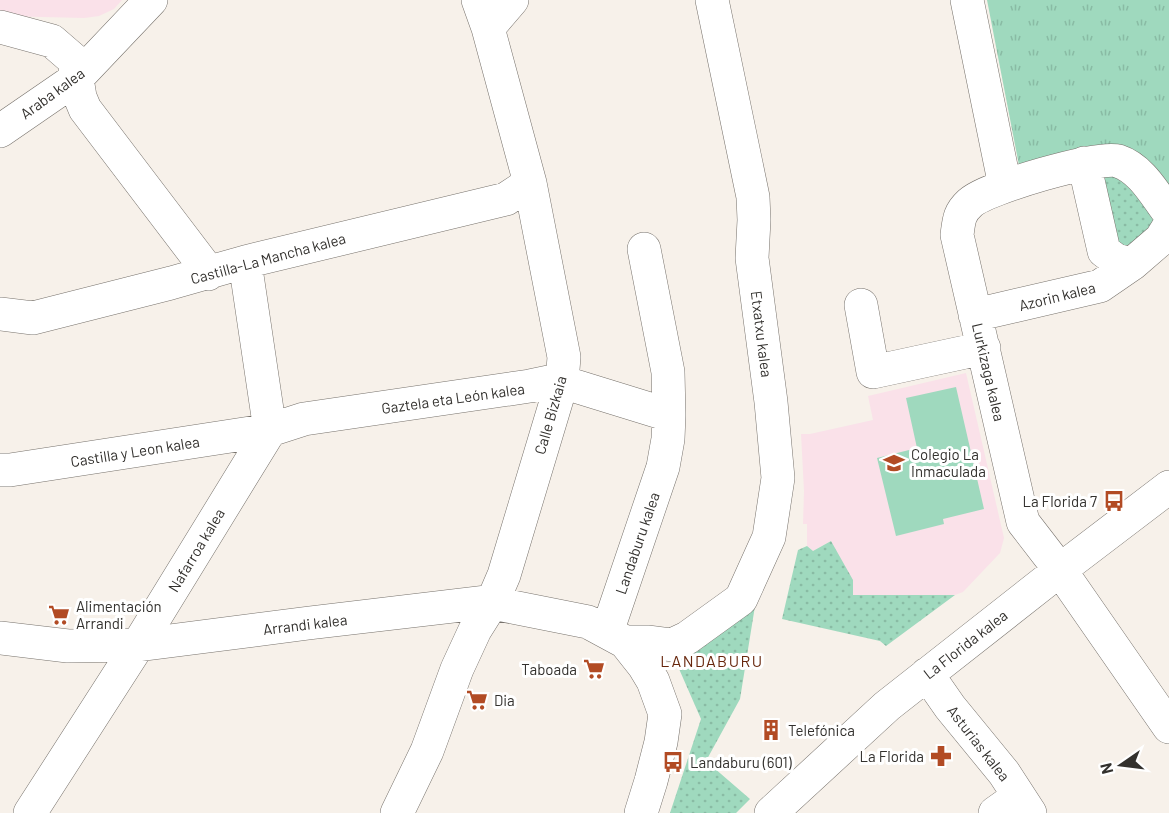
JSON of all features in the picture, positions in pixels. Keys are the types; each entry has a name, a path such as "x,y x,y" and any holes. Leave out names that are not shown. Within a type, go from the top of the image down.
{"street":[{"name":"Araba kalea","path":"0,131 78,78 151,0"},
{"path":"483,14 512,0"},
{"name":"Etxatxu kalea","path":"616,637 672,645 687,638 741,599 769,537 778,478 771,402 752,258 753,197 712,0"},
{"path":"967,0 1005,186 1084,163 1117,160 1134,169 1143,178 1169,213"},
{"name":"Calle Bizkaia","path":"397,813 427,751 457,669 504,575 562,382 564,357 530,183 483,14"},
{"path":"0,27 52,40 74,60 80,97 85,109 208,274"},
{"path":"1084,163 1104,251 1116,260 1132,264"},
{"name":"Castilla-La Mancha kalea","path":"0,314 33,318 208,274 244,262 506,199 530,183"},
{"name":"Lurkizaga kalea","path":"1005,186 972,201 960,215 957,235 1023,522 1060,570 1169,727"},
{"name":"Azorin kalea","path":"975,315 1100,286 1132,264 1161,239 1169,226"},
{"name":"Landaburu kalea","path":"616,637 663,467 668,439 668,372 644,249"},
{"path":"244,262 270,430"},
{"path":"861,305 873,372 984,348"},
{"name":"Gaztela eta León kalea","path":"270,430 304,419 549,382 562,382 669,415"},
{"name":"Castilla y Leon kalea","path":"0,470 270,430"},
{"name":"Nafarroa kalea","path":"30,813 138,645 270,430"},
{"name":"La Florida kalea","path":"771,813 887,706 1169,487"},
{"name":"Arrandi kalea","path":"0,638 69,645 138,645 487,602 588,622 616,637"},
{"path":"616,637 644,666 653,681 665,714 661,742 641,813"},
{"name":"Etxatxu kalea","path":"653,681 687,638"},
{"name":"Asturias kalea","path":"920,680 950,707 1004,773 1012,807"},
{"path":"806,813 847,768 887,706"}],"shaded area":[{"path":"0,0 122,0 114,9 99,16 84,18 0,16"},
{"name":"Colegio La Inmaculada","path":"966,373 1004,538 1000,553 963,592 955,595 852,595 831,541 813,551 807,546 807,524 803,524 801,434 873,420 868,396"}],"green space":[{"path":"987,0 1169,0 1169,213 1134,169 1022,181"},
{"path":"1124,174 1160,227 1119,252 1100,175"},
{"path":"956,387 984,509 943,519 944,524 896,536 877,458 917,448 906,398"},
{"path":"831,541 853,580 853,595 955,595 886,646 880,641 782,619 798,550 807,546 813,551"},
{"path":"755,606 740,699 706,761 750,799 736,813 670,813 701,719 676,662 688,646"}],"place":[{"name":"Colegio La Inmaculada","path":"894,463"},
{"name":"La Florida 7","path":"1114,501"},
{"name":"Alimentación Arrandi","path":"59,615"},
{"name":"Taboada","path":"594,669"},
{"name":"Dia","path":"477,700"},
{"name":"Telefónica","path":"771,730"},
{"name":"La Florida","path":"941,756"},
{"name":"Landaburu (601)","path":"673,762"}],"district":[{"name":"LANDABURU","path":"712,660"}]}
